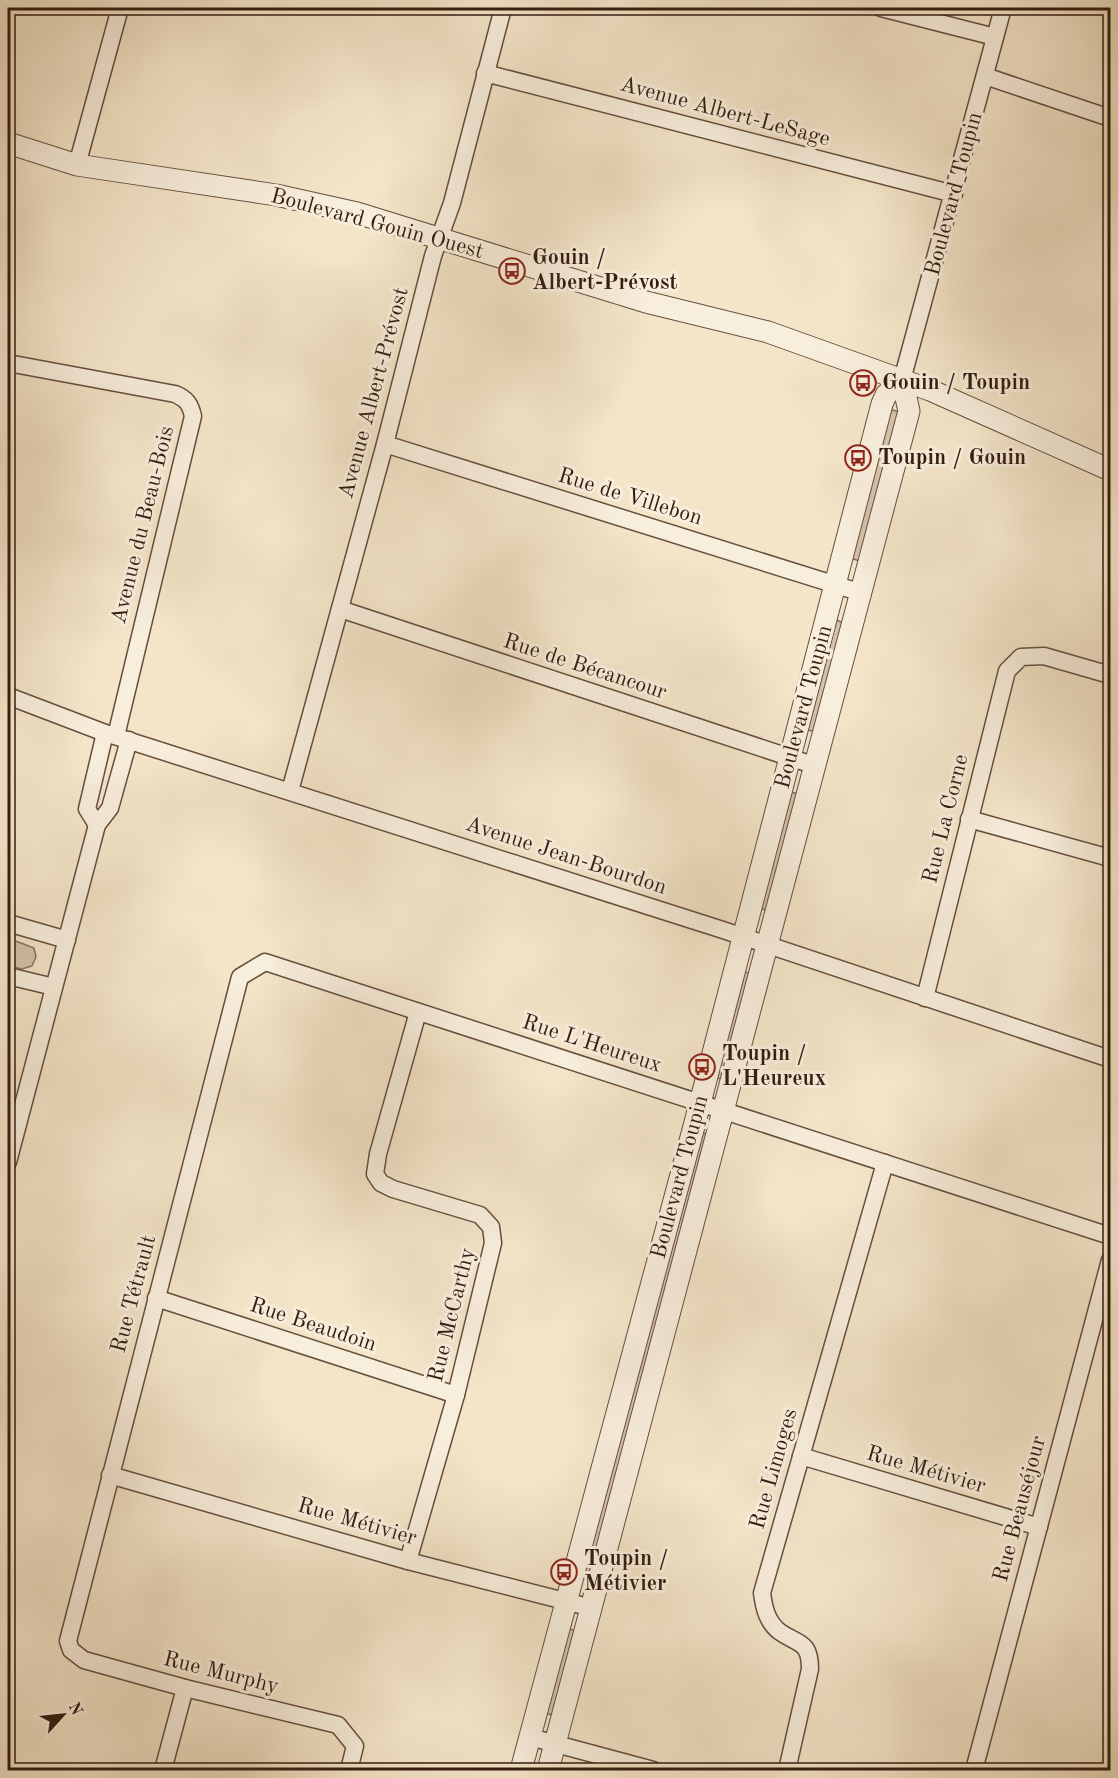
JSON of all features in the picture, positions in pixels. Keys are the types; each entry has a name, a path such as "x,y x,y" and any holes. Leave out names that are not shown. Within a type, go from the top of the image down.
{"street":[{"path":"77,165 120,8"},
{"name":"Avenue Albert-Prévost","path":"290,791 386,444 433,256 452,203 503,8"},
{"path":"881,8 995,37"},
{"name":"Boulevard Toupin","path":"548,1770 726,1110 767,945 909,411 903,380 1003,8"},
{"name":"Avenue Albert-LeSage","path":"485,73 954,195"},
{"path":"985,76 1110,118"},
{"name":"Boulevard Gouin Ouest","path":"8,143 77,165 276,195 357,213 646,302 768,332 951,399 1110,470"},
{"name":"Avenue du Beau-Bois","path":"8,363 175,394 190,405 193,416 117,736 110,808 97,825 8,1162"},
{"name":"Boulevard Toupin","path":"521,1770 791,758 882,404 886,394 903,380"},
{"name":"Rue de Villebon","path":"386,444 862,593"},
{"name":"Rue de Bécancour","path":"340,609 816,766"},
{"name":"Rue La Corne","path":"925,998 1007,671 1021,657 1044,656 1110,675"},
{"name":"Avenue Jean-Bourdon","path":"8,696 117,736 767,945 1110,1059"},
{"name":"Avenue du Beau-Bois","path":"97,825 87,809 117,736"},
{"path":"969,819 1110,858"},
{"path":"8,922 67,940"},
{"name":"Rue L'Heureux","path":"265,962 1110,1236"},
{"name":"Rue Tétrault","path":"71,1650 69,1632 240,977 265,962"},
{"path":"8,976 54,987"},
{"name":"Rue McCarthy","path":"408,1561 456,1395 493,1243 491,1227 480,1215 393,1190 381,1183 375,1174 378,1154 418,1012"},
{"name":"Rue Limoges","path":"787,1770 810,1669 810,1655 804,1645 778,1631 765,1613 762,1593 885,1163"},
{"name":"Rue Beauséjour","path":"974,1770 1110,1260"},
{"name":"Rue Beaudoin","path":"156,1298 456,1395"},
{"name":"Rue Métivier","path":"801,1456 1039,1527"},
{"name":"Rue Métivier","path":"110,1475 408,1561 592,1608"},
{"name":"Rue Murphy","path":"71,1650 84,1660 185,1688 338,1725 355,1746 349,1770"},
{"path":"163,1770 185,1688"},
{"path":"530,1737 653,1770"}],"shaded area":[{"path":"889,409 903,413 863,562 850,558"},
{"path":"833,619 847,624 819,733 805,729"},
{"path":"788,791 802,795 771,911 757,908"},
{"path":"8,938 34,948 36,957 32,966 22,969 8,966"},
{"path":"740,971 754,974 726,1080 713,1077"},
{"path":"698,1131 712,1136 593,1582 580,1578"},
{"path":"566,1628 580,1632 557,1716 544,1713"}],"place":[{"name":"Gouin / Albert-Prévost","path":"512,271"},
{"name":"Gouin / Toupin","path":"863,383"},
{"name":"Toupin / Gouin","path":"858,458"},
{"name":"Toupin / L'Heureux","path":"702,1067"},
{"name":"Toupin / Métivier","path":"564,1572"}]}
